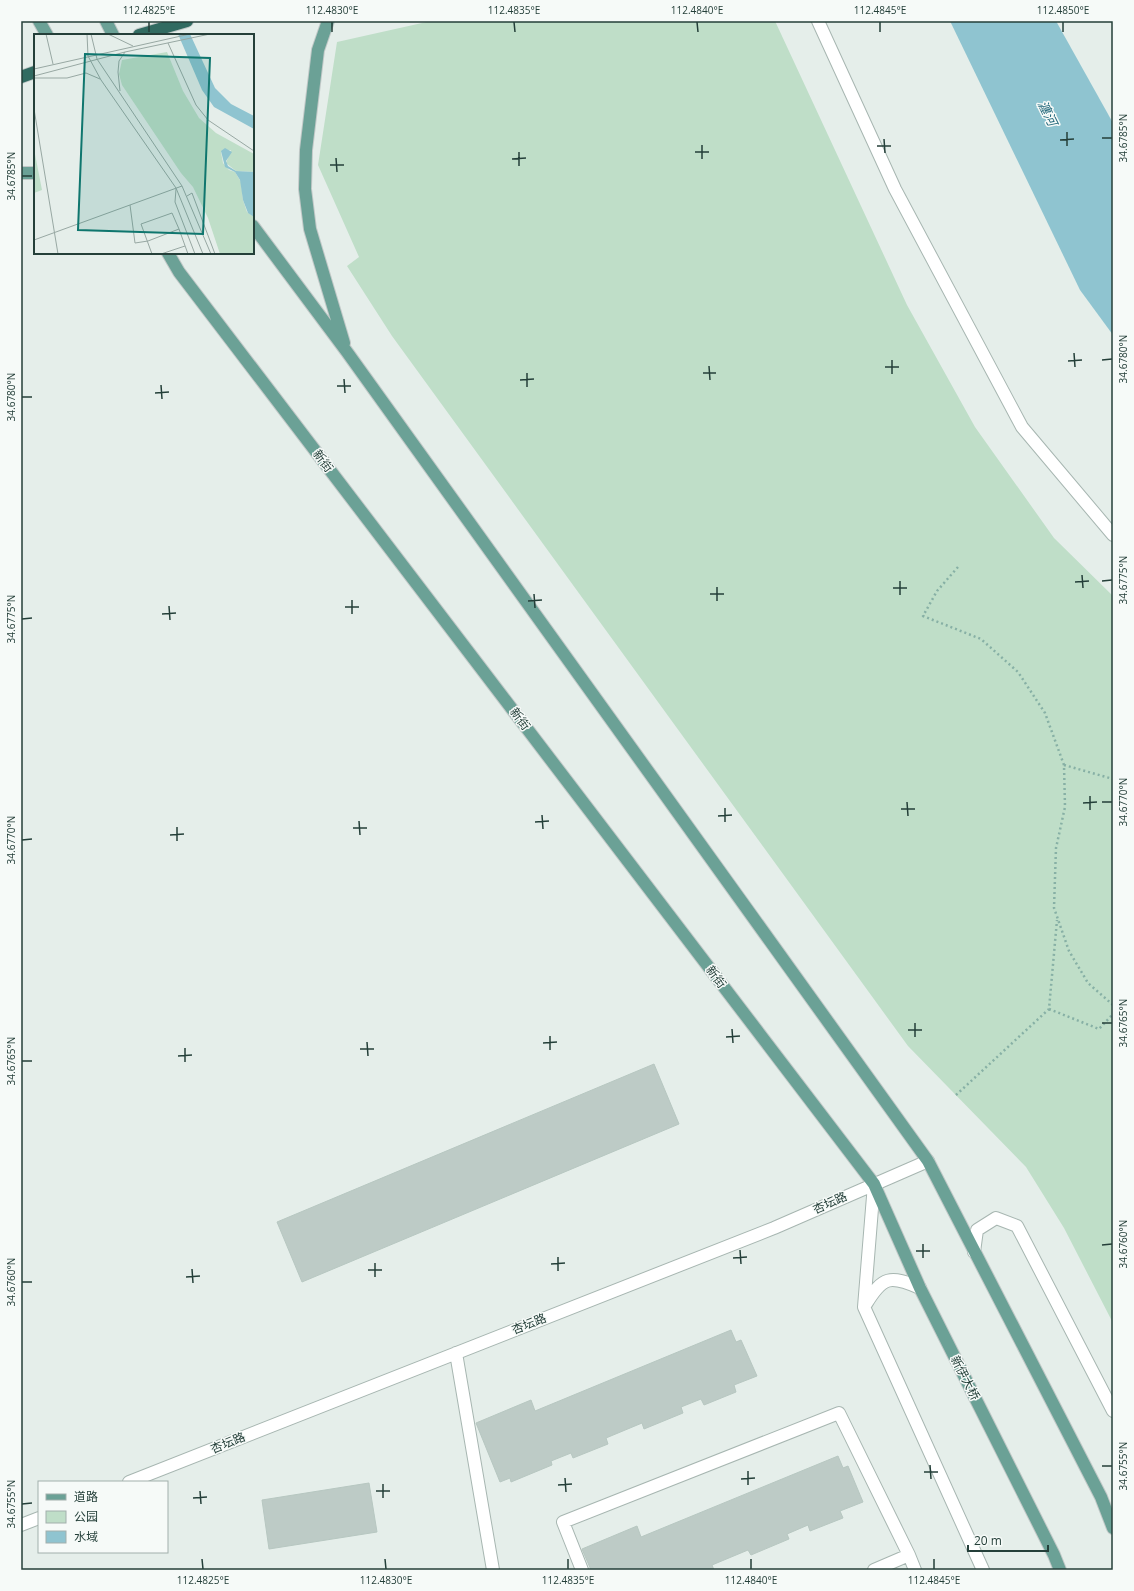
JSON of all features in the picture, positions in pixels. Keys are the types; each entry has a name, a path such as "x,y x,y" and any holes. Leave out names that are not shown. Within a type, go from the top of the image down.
{"highway":[{"path":"142,34 187,21"},
{"path":"21,77 34,72"}],"main road":[{"path":"39,21 46,34"},
{"path":"106,21 112,34"},
{"path":"328,21 318,50 306,150 305,190 310,229 347,352"},
{"path":"21,173 34,173"},
{"path":"254,227 347,352 928,1161 1101,1497 1113,1528"},
{"name":"新街","path":"169,254 184,279 874,1184"},
{"name":"新伊大桥","path":"874,1184 920,1288 1054,1555 1060,1570"}],"street":[{"path":"818,21 895,189 1022,427 1113,535"},
{"name":"杏坛路","path":"132,1481 774,1228 928,1161"},
{"path":"874,1184 864,1307 983,1570"},
{"path":"974,1252 977,1230 996,1218 1017,1226 1113,1411"},
{"path":"864,1307 874,1290 887,1280 901,1280 920,1288"},
{"path":"456,1353 493,1570"},
{"path":"582,1570 564,1522 839,1413 915,1570"},
{"path":"21,1525 38,1518"},
{"path":"874,1570 909,1555"}],"path":[{"path":"958,567 937,591 923,616 981,640 1018,672 1045,713 1064,765 1065,807 1056,848 1054,908 1069,951 1088,983 1113,1005"},
{"path":"1064,765 1113,778"},
{"path":"956,1095 1049,1009 1058,918"},
{"path":"1049,1009 1100,1029 1113,1014"}],"green space":[{"path":"431,21 775,21 907,305 975,427 1054,538 1113,596 1113,1323 1064,1228 1026,1167 908,1046 392,336 347,266 359,257 318,165 337,42"}],"water":[{"name":"瀍河","path":"950,21 1056,21 1113,123 1113,335 1080,290"}],"building":[{"path":"654,1064 679,1124 302,1282 277,1222"},
{"path":"731,1330 736,1342 741,1340 757,1376 734,1385 736,1392 704,1405 701,1399 681,1407 683,1413 644,1429 642,1423 606,1438 608,1444 573,1458 571,1453 551,1461 552,1465 511,1482 510,1478 500,1482 476,1423 531,1400 535,1411"},
{"path":"838,1456 843,1468 848,1466 863,1502 840,1511 843,1518 810,1531 808,1525 787,1534 789,1539 751,1555 748,1550 712,1565 714,1570 591,1570 582,1549 637,1526 641,1537"},
{"path":"369,1483 377,1532 269,1549 262,1500"}]}
